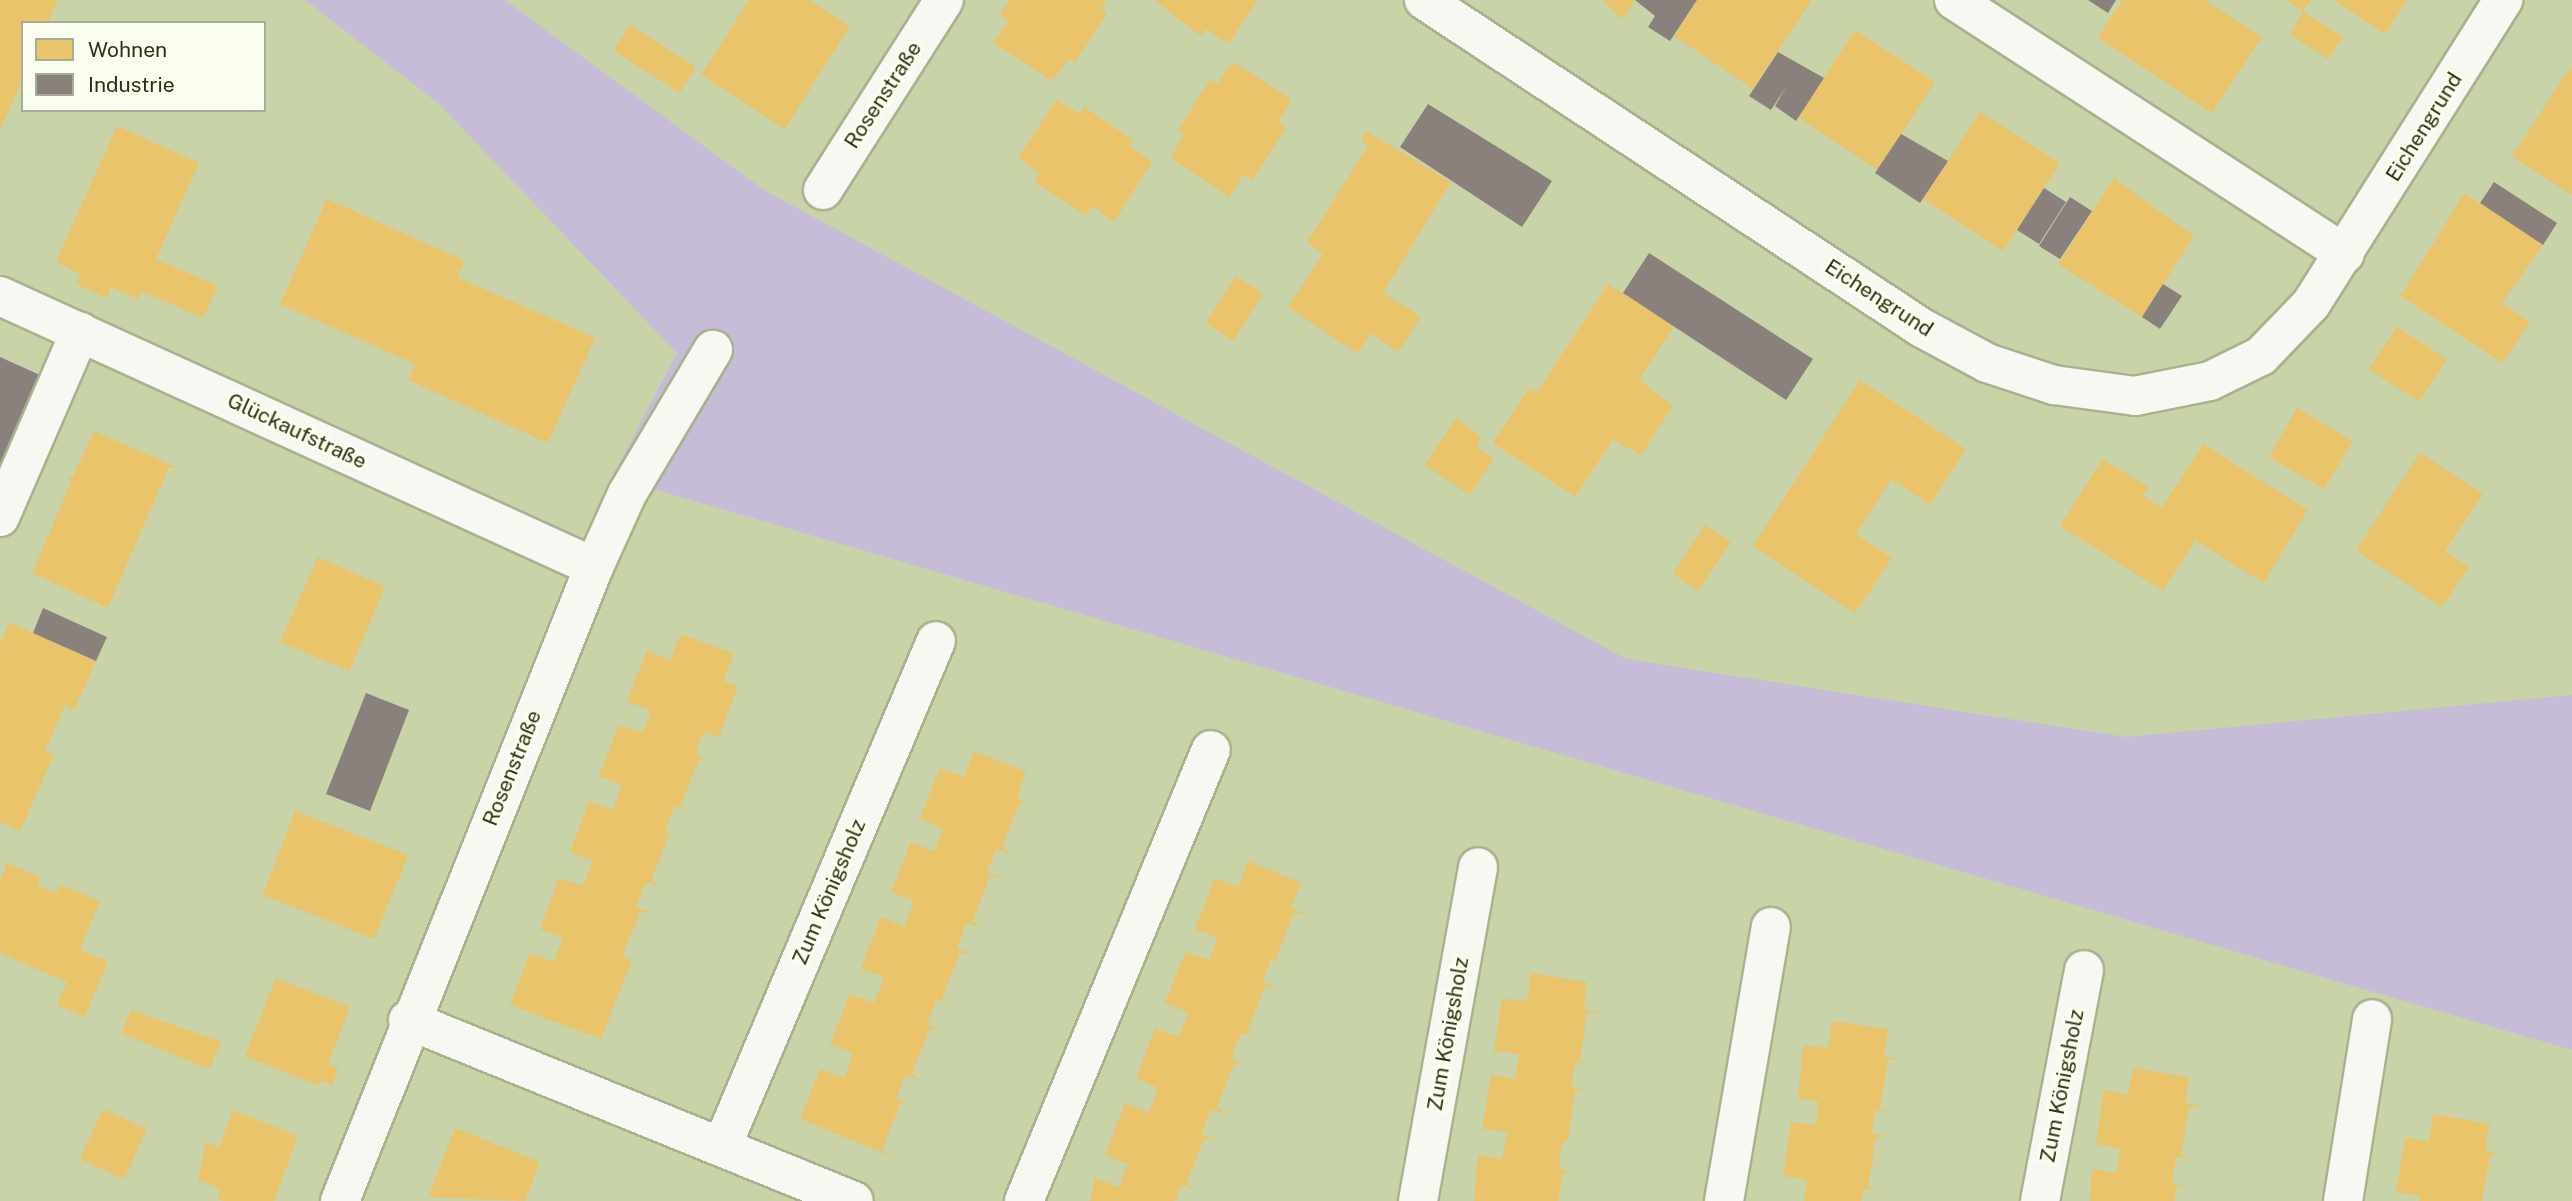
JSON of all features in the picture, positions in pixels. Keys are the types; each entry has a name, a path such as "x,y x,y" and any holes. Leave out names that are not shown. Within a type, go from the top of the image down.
{"street":[{"name":"Rosenstraße","path":"823,190 944,0"},
{"name":"Eichengrund","path":"1424,0 1922,328 1987,363 2054,385 2135,396 2210,381 2261,356 2311,304 2503,0"},
{"path":"1954,0 2345,254"},
{"name":"Glückaufstraße","path":"0,296 594,567"},
{"path":"0,517 80,332"},
{"name":"Rosenstraße","path":"340,1201 408,1020 594,567 627,494 713,350"},
{"name":"Zum Königsholz","path":"723,1144 936,641"},
{"path":"1024,1201 1211,750"},
{"name":"Zum Königsholz","path":"1418,1201 1478,867"},
{"path":"1724,1201 1771,927"},
{"name":"Zum Königsholz","path":"2040,1201 2084,970"},
{"path":"2343,1201 2372,1019"},
{"path":"408,1020 723,1144 854,1201"}],"shaded area":[{"path":"305,0 505,0 764,190 1626,659 2126,737 2572,695 2572,1050 612,477 677,353 438,103"}],"building: Wohnen":[{"path":"0,0 58,0 49,21 21,21 21,83 0,130"},
{"path":"749,0 809,0 850,26 785,129 701,75"},
{"path":"1010,0 1106,0 1101,9 1107,13 1075,63 1069,59 1052,81 993,43 1008,21 1000,14"},
{"path":"1154,0 1258,0 1229,43 1205,29 1201,36"},
{"path":"1602,0 1635,0 1622,19"},
{"path":"1697,0 1811,1 1753,89 1674,36"},
{"path":"2122,0 2204,0 2262,37 2212,113 2098,38"},
{"path":"2286,0 2311,0 2303,11"},
{"path":"2333,0 2407,0 2385,34"},
{"path":"2303,11 2343,37 2328,59 2290,34"},
{"path":"630,25 696,67 680,93 614,51"},
{"path":"1855,30 1935,82 1878,170 1798,117"},
{"path":"1233,62 1292,100 1278,123 1286,128 1252,180 1244,174 1229,197 1171,158 1184,134 1178,130 1210,80 1217,84"},
{"path":"2572,65 2572,195 2512,156"},
{"path":"1056,100 1080,114 1084,107 1133,140 1129,146 1152,162 1114,222 1092,206 1086,215 1034,182 1040,173 1018,158"},
{"path":"1980,112 2060,163 2003,251 1923,199"},
{"path":"117,126 199,163 156,259 218,286 203,318 141,291 138,299 111,287 107,298 76,284 81,274 56,262"},
{"path":"1366,131 1451,182 1383,293 1421,317 1398,352 1371,333 1357,353 1288,307 1323,254 1307,242 1368,146 1361,140"},
{"path":"2117,173 2116,180 2194,236 2142,317 2058,264"},
{"path":"2464,193 2543,245 2502,303 2530,322 2502,363 2396,293 2402,294"},
{"path":"327,199 465,261 457,277 595,338 548,443 408,380 415,364 280,304"},
{"path":"1236,276 1263,293 1233,341 1206,323"},
{"path":"1608,284 1674,326 1639,380 1673,406 1641,455 1613,440 1575,497 1493,443 1529,388 1537,392"},
{"path":"2397,327 2447,359 2419,402 2369,369"},
{"path":"1860,380 1966,449 1930,505 1891,479 1856,534 1892,558 1855,613 1753,546"},
{"path":"2297,408 2353,441 2324,489 2269,457"},
{"path":"1456,418 1482,437 1476,446 1494,459 1470,495 1425,465"},
{"path":"94,431 178,468 169,467 108,608 32,573 72,480 67,478 73,477"},
{"path":"2203,444 2308,510 2263,583 2196,540 2163,591 2060,526 2103,459 2148,487 2143,495 2162,508"},
{"path":"2420,453 2483,494 2445,551 2469,567 2442,607 2356,550"},
{"path":"1705,525 1731,542 1698,591 1673,574"},
{"path":"318,557 385,587 349,671 280,642"},
{"path":"9,622 96,661 74,710 65,705 45,751 54,755 20,831 0,822 0,644"},
{"path":"681,634 734,654 723,681 738,686 719,737 704,731 695,754 710,760 699,759 681,804 690,811 675,805 665,831 679,840 669,835 651,881 661,888 646,882 636,907 651,913 640,912 622,957 632,961 601,1039 510,1005 530,953 553,962 563,938 540,929 559,878 583,886 593,861 570,852 589,801 613,810 622,785 599,776 619,725 642,733 651,711 627,701 647,651 670,660"},
{"path":"974,751 1026,772 1017,798 1031,804 1020,802 1002,847 1011,855 996,849 987,872 1002,878 990,876 973,921 982,928 966,923 957,948 971,954 960,953 942,998 951,1005 937,999 927,1024 941,1030 930,1028 912,1073 921,1081 906,1075 896,1099 911,1105 900,1104 882,1149 891,1156 800,1119 820,1069 844,1078 853,1053 830,1044 850,994 874,1003 884,977 861,968 881,917 904,927 914,901 891,892 911,842 934,851 943,829 920,818 940,768 964,777"},
{"path":"295,811 408,855 374,939 263,895"},
{"path":"1248,861 1301,883 1291,908 1306,914 1294,913 1276,958 1286,964 1271,959 1262,982 1276,988 1265,987 1247,1032 1256,1038 1241,1033 1231,1058 1246,1064 1235,1062 1217,1107 1226,1115 1211,1109 1201,1134 1216,1140 1204,1139 1186,1184 1196,1190 1181,1185 1175,1201 1090,1201 1095,1178 1119,1187 1128,1164 1105,1155 1125,1103 1149,1113 1158,1088 1136,1078 1155,1028 1179,1037 1188,1012 1165,1003 1185,952 1209,960 1218,938 1195,929 1215,878 1238,887"},
{"path":"7,863 40,877 37,885 56,893 60,885 100,901 80,950 108,961 85,1017 57,1005 67,982 0,953 0,881"},
{"path":"1531,973 1587,982 1584,1009 1600,1012 1587,1013 1580,1061 1590,1066 1575,1063 1571,1087 1587,1090 1575,1091 1568,1140 1579,1141 1563,1141 1559,1167 1574,1174 1563,1172 1558,1201 1474,1201 1478,1155 1502,1159 1507,1132 1482,1129 1491,1075 1515,1079 1519,1054 1494,1051 1502,999 1527,1000"},
{"path":"276,978 350,1007 328,1064 338,1068 332,1085 321,1081 319,1086 245,1056"},
{"path":"131,1010 221,1042 209,1069 121,1033"},
{"path":"1832,1021 1888,1029 1884,1056 1899,1059 1888,1060 1880,1108 1889,1112 1875,1110 1872,1134 1887,1136 1876,1138 1868,1186 1879,1191 1863,1189 1861,1201 1804,1201 1807,1180 1783,1176 1791,1122 1816,1125 1819,1102 1798,1098 1803,1045 1828,1048"},
{"path":"2133,1068 2189,1077 2185,1103 2201,1105 2189,1107 2181,1155 2193,1156 2176,1158 2172,1182 2188,1187 2177,1185 2174,1201 2090,1201 2092,1169 2116,1173 2120,1149 2096,1144 2104,1090 2128,1095"},
{"path":"103,1109 147,1129 124,1179 80,1159"},
{"path":"233,1110 298,1136 274,1201 224,1201 217,1198 221,1189 198,1180 206,1142 219,1147"},
{"path":"2433,1114 2490,1124 2485,1151 2501,1153 2490,1155 2482,1201 2419,1201 2420,1196 2396,1192 2405,1138 2429,1141"},
{"path":"455,1128 540,1162 525,1201 428,1197"}],"building: Industrie":[{"path":"1635,0 1697,0 1670,41 1648,27 1655,16"},
{"path":"2088,0 2116,0 2108,13"},
{"path":"1778,52 1824,78 1796,121 1775,106 1787,85 1771,110 1749,96"},
{"path":"1428,104 1552,181 1522,227 1400,147"},
{"path":"1901,134 1948,161 1920,203 1875,173"},
{"path":"2494,182 2557,223 2543,245 2480,203"},
{"path":"2044,188 2066,202 2039,244 2017,230"},
{"path":"2070,197 2092,211 2060,259 2039,246"},
{"path":"1649,253 1813,359 1786,400 1623,293"},
{"path":"2163,284 2182,296 2160,329 2142,317"},
{"path":"0,357 40,375 0,466"},
{"path":"43,608 107,637 96,661 33,633"},
{"path":"366,693 409,710 370,811 326,794"}]}
